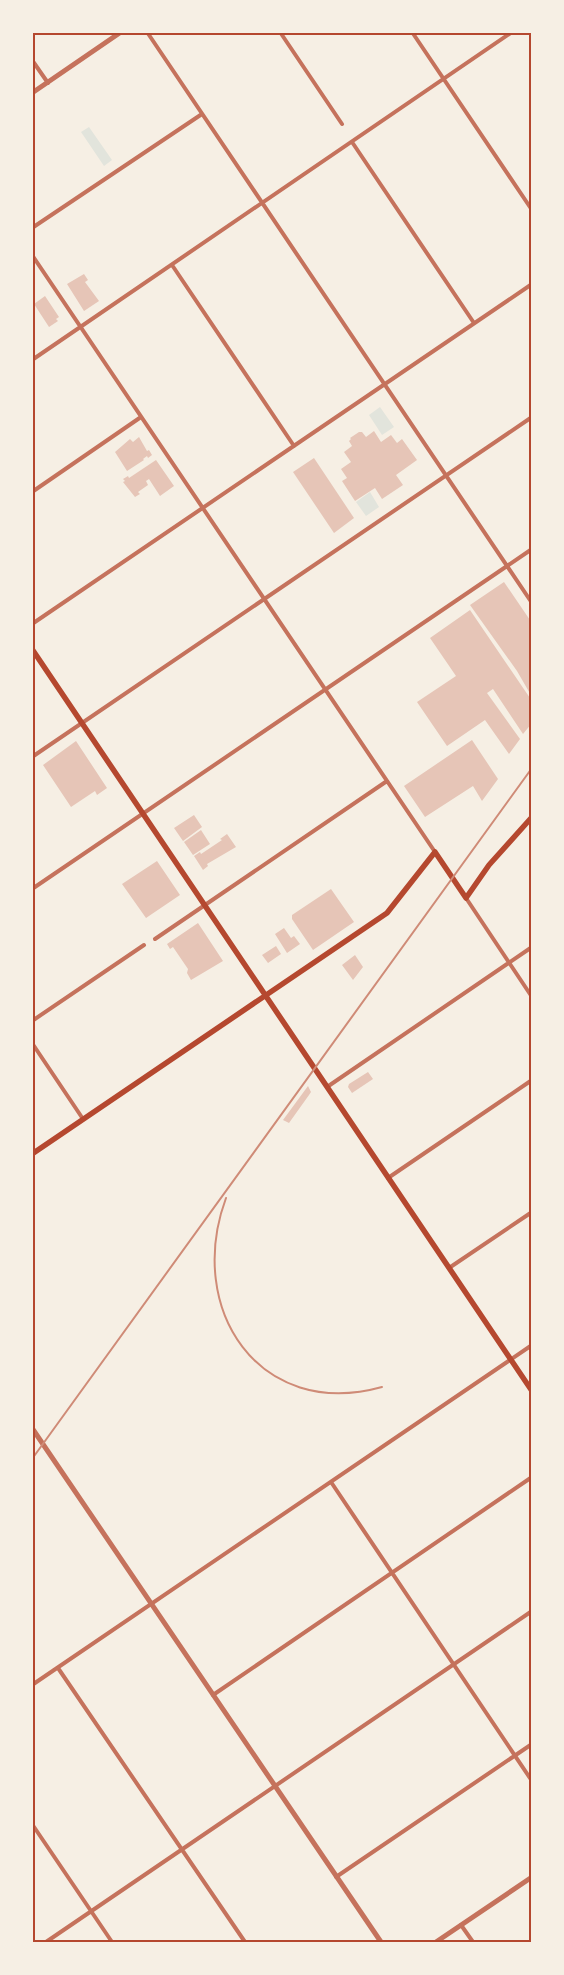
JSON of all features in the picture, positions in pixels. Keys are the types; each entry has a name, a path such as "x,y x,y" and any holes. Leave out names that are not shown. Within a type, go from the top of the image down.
{"main road":[{"path":"32,649 532,1391"},
{"path":"32,1154 387,913 435,852 466,898 489,865 532,817"}],"street":[{"path":"32,93 121,32"},
{"path":"148,32 532,603"},
{"path":"280,32 342,124"},
{"path":"412,32 532,210"},
{"path":"32,360 512,32"},
{"path":"32,60 48,83"},
{"path":"32,228 202,114"},
{"path":"352,142 474,323"},
{"path":"32,255 435,852"},
{"path":"172,264 294,446"},
{"path":"32,624 532,284"},
{"path":"32,492 141,417"},
{"path":"32,756 532,417"},
{"path":"32,889 532,549"},
{"path":"155,939 387,781"},
{"path":"466,898 532,997"},
{"path":"32,1022 144,946"},
{"path":"327,1087 532,947"},
{"path":"32,1043 83,1119"},
{"path":"388,1178 532,1080"},
{"path":"449,1268 532,1212"},
{"path":"32,1686 532,1345"},
{"path":"32,1428 381,1942"},
{"path":"213,1695 532,1477"},
{"path":"331,1482 532,1781"},
{"path":"46,1942 532,1610"},
{"path":"58,1668 245,1942"},
{"path":"336,1877 532,1744"},
{"path":"32,1824 112,1942"},
{"path":"436,1942 532,1877"},
{"path":"461,1925 473,1942"}],"shaded area":[{"path":"89,127 112,160 104,166 81,132"},
{"path":"380,407 394,427 382,435 369,415"},
{"path":"370,492 379,507 366,516 356,502"}],"building":[{"path":"84,274 88,280 85,282 99,301 84,311 67,284"},
{"path":"45,296 59,317 56,319 58,321 49,327 34,304"},
{"path":"374,431 381,442 391,435 397,443 402,439 417,460 396,475 403,485 382,499 375,488 355,501 342,481 347,478 341,469 351,462 344,452 352,446 349,441 350,438 359,432 362,432 366,437"},
{"path":"139,437 147,451 149,450 152,455 148,458 147,456 127,471 115,452 130,439 133,442"},
{"path":"314,458 354,518 334,533 293,472"},
{"path":"156,460 174,486 160,496 149,479 146,481 148,485 138,492 140,494 135,497 123,482 125,481 123,479 128,476 129,478"},
{"path":"504,582 532,623 532,697 517,671 470,605"},
{"path":"470,610 532,701 532,723 523,734 493,689 487,693 520,739 509,754 485,720 447,746 417,702 456,676 430,638"},
{"path":"472,740 498,779 482,801 473,786 425,817 404,786"},
{"path":"76,741 107,788 97,795 95,791 71,807 43,765"},
{"path":"194,815 202,827 183,841 174,828"},
{"path":"201,830 210,844 193,855 184,842"},
{"path":"227,834 236,847 207,864 208,866 203,870 194,856 200,852 201,854 222,840 220,839"},
{"path":"157,861 180,895 146,918 122,884"},
{"path":"331,889 354,922 313,950 292,919 292,915"},
{"path":"198,923 223,961 191,980 187,973 188,969 173,947 170,949 167,944"},
{"path":"284,928 291,938 294,936 300,944 287,953 275,934"},
{"path":"276,946 281,954 268,963 262,955"},
{"path":"355,955 363,967 353,980 342,965"},
{"path":"368,1072 373,1079 352,1093 348,1087 349,1084"},
{"path":"308,1086 311,1092 289,1123 283,1120"}],"railway":[{"path":"32,1459 532,768"},
{"path":"226,1198 216,1239 216,1279 225,1316 242,1347 268,1371 300,1387 338,1393 382,1387"}]}
